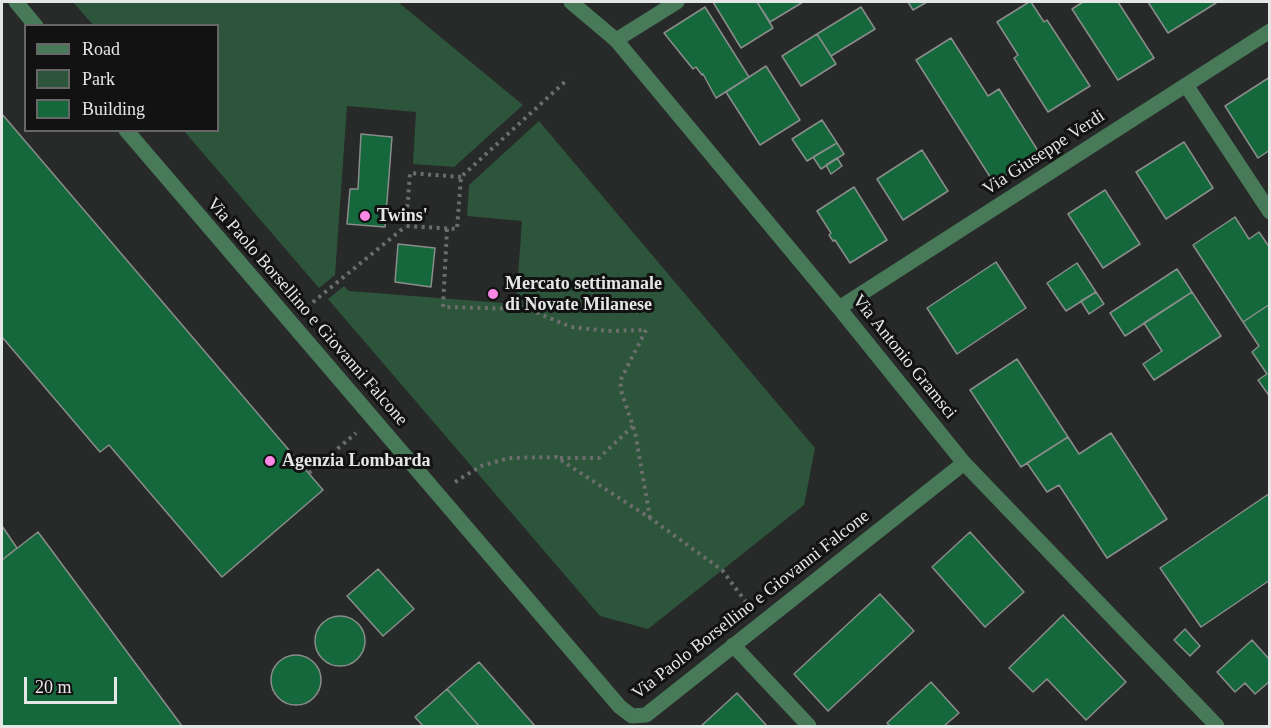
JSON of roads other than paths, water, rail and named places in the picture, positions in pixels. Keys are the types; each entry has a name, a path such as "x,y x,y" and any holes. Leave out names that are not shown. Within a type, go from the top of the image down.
{"street":[{"path":"16,2 34,24"},
{"name":"Via Antonio Gramsci","path":"571,2 616,40 964,462 1217,726"},
{"path":"616,40 677,2"},
{"name":"Via Giuseppe Verdi","path":"839,308 1269,31"},
{"path":"1186,85 1269,212"},
{"name":"Via Paolo Borsellino e Giovanni Falcone","path":"128,132 625,712 632,716 646,715 964,462"},
{"path":"733,645 809,726"}],"place":[{"name":"Twins'","path":"365,216"},
{"name":"Mercato settimanale di Novate Milanese","path":"493,294"},
{"name":"Agenzia Lombarda","path":"270,461"}]}
